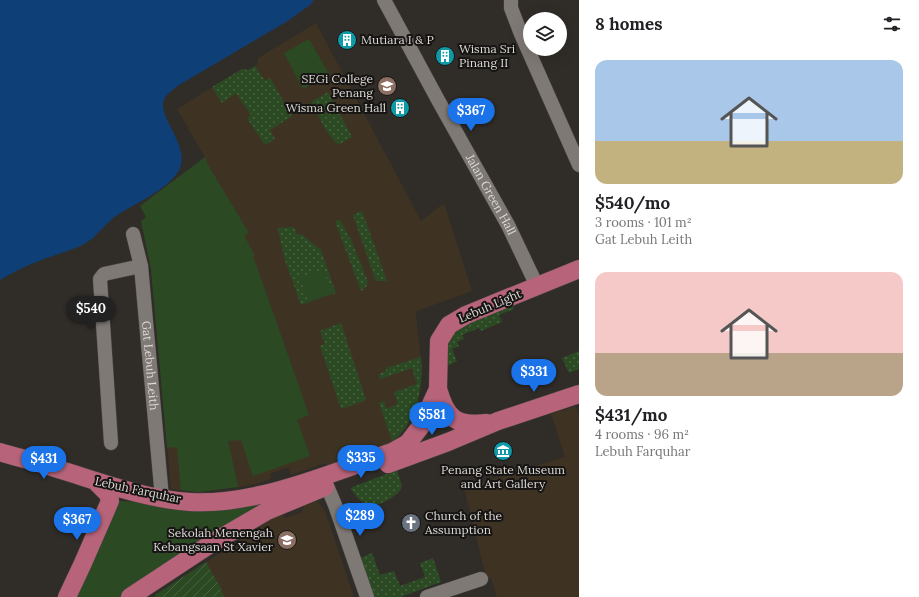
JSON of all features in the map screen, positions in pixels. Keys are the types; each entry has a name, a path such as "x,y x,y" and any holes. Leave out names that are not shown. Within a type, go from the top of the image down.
{"main road":[{"name":"Lebuh Light","path":"392,452 403,447 416,434 438,389 439,341 449,325 466,315 579,269"},
{"path":"438,389 442,405 457,421 476,424 498,421"},
{"path":"130,597 212,543 267,511 327,486 448,442 498,421 579,394"},
{"name":"Lebuh Farquhar","path":"0,452 51,466 96,482 162,498 191,502 242,498 319,478 392,452"},
{"path":"67,597 110,501 108,494 96,482"}],"street":[{"name":"Jalan Green Hall","path":"384,0 508,225 537,286"},
{"path":"511,0 511,8 521,34 579,165"},
{"name":"Gat Lebuh Leith","path":"133,234 141,266 162,498"},
{"path":"111,443 100,279 104,274 141,266"},
{"path":"327,486 367,597"},
{"path":"427,597 481,579"}],"shaded area":[{"path":"316,23 421,221 444,203 472,291 417,311 416,315 422,368 418,401 404,430 398,438 389,444 328,469 326,463 291,475 289,468 286,468 270,474 271,479 238,487 198,492 171,489 151,269 141,221 146,217 140,206 205,157 177,109 242,69 248,70 257,65 258,58"},
{"path":"575,406 579,414 579,597 497,597 491,578 487,579 464,488 565,457 551,414"},
{"name":"Sekolah Menengah Kebangsaan St Xavier","path":"317,501 325,511 354,597 153,597 273,518 283,514 284,518 301,513 304,506"}],"green space":[{"path":"309,39 329,74 303,89 284,53"},
{"path":"255,66 265,81 270,78 292,116 270,130 275,139 265,145 247,118 251,115 236,93 222,103 212,87 242,69 248,70"},
{"path":"328,92 352,137 338,145 327,132 311,102"},
{"path":"205,157 208,165 249,233 244,235 255,256 253,257 309,415 297,420 310,456 253,476 241,440 228,441 238,487 198,492 181,490 177,447 167,448 151,269 141,221 146,217 140,206"},
{"path":"362,211 387,281 376,281 374,276 353,215"},
{"path":"340,220 352,242 368,282 366,287 361,291 335,221"},
{"path":"294,227 297,235 301,234 321,250 336,293 332,294 323,271 300,278 309,302 301,305 284,257 278,228"},
{"path":"323,270 332,294 309,302 300,278"},
{"path":"502,307 513,307 514,309 499,315 502,322 481,331 479,328 462,335 464,339 457,342 459,346 452,349 457,361 446,367 447,351 449,342 453,335 472,320"},
{"path":"341,323 366,400 341,409 320,346 325,344 320,331"},
{"path":"579,351 579,369 569,373 562,358"},
{"path":"421,357 422,368 420,392 417,404 408,425 401,434 392,441 379,403 384,401 386,409 398,404 394,392 417,384 412,368 380,379 379,374 386,371 386,368"},
{"path":"397,470 402,486 400,491 383,503 367,505 358,498 350,488"},
{"path":"299,488 209,539 121,597 65,597 104,516 118,508 119,501 162,503"},
{"path":"372,553 380,575 394,571 400,586 425,577 420,563 433,558 441,582 401,597 374,597 360,558"},
{"path":"206,562 224,597 156,597 155,595"}],"water":[{"path":"0,0 314,0 310,5 286,22 179,85 167,95 164,100 163,107 181,153 181,163 178,172 173,179 151,196 114,217 84,244 32,264 0,280"}],"place":[{"name":"Mutiara I & P","path":"347,40"},
{"name":"Wisma Sri Pinang II","path":"445,56"},
{"name":"SEGi College Penang","path":"387,86"},
{"name":"Wisma Green Hall","path":"400,108"},
{"name":"Penang State Museum and Art Gallery","path":"503,451"},
{"name":"Church of the Assumption","path":"411,523"},
{"name":"Sekolah Menengah Kebangsaan St Xavier","path":"287,540"}]}
